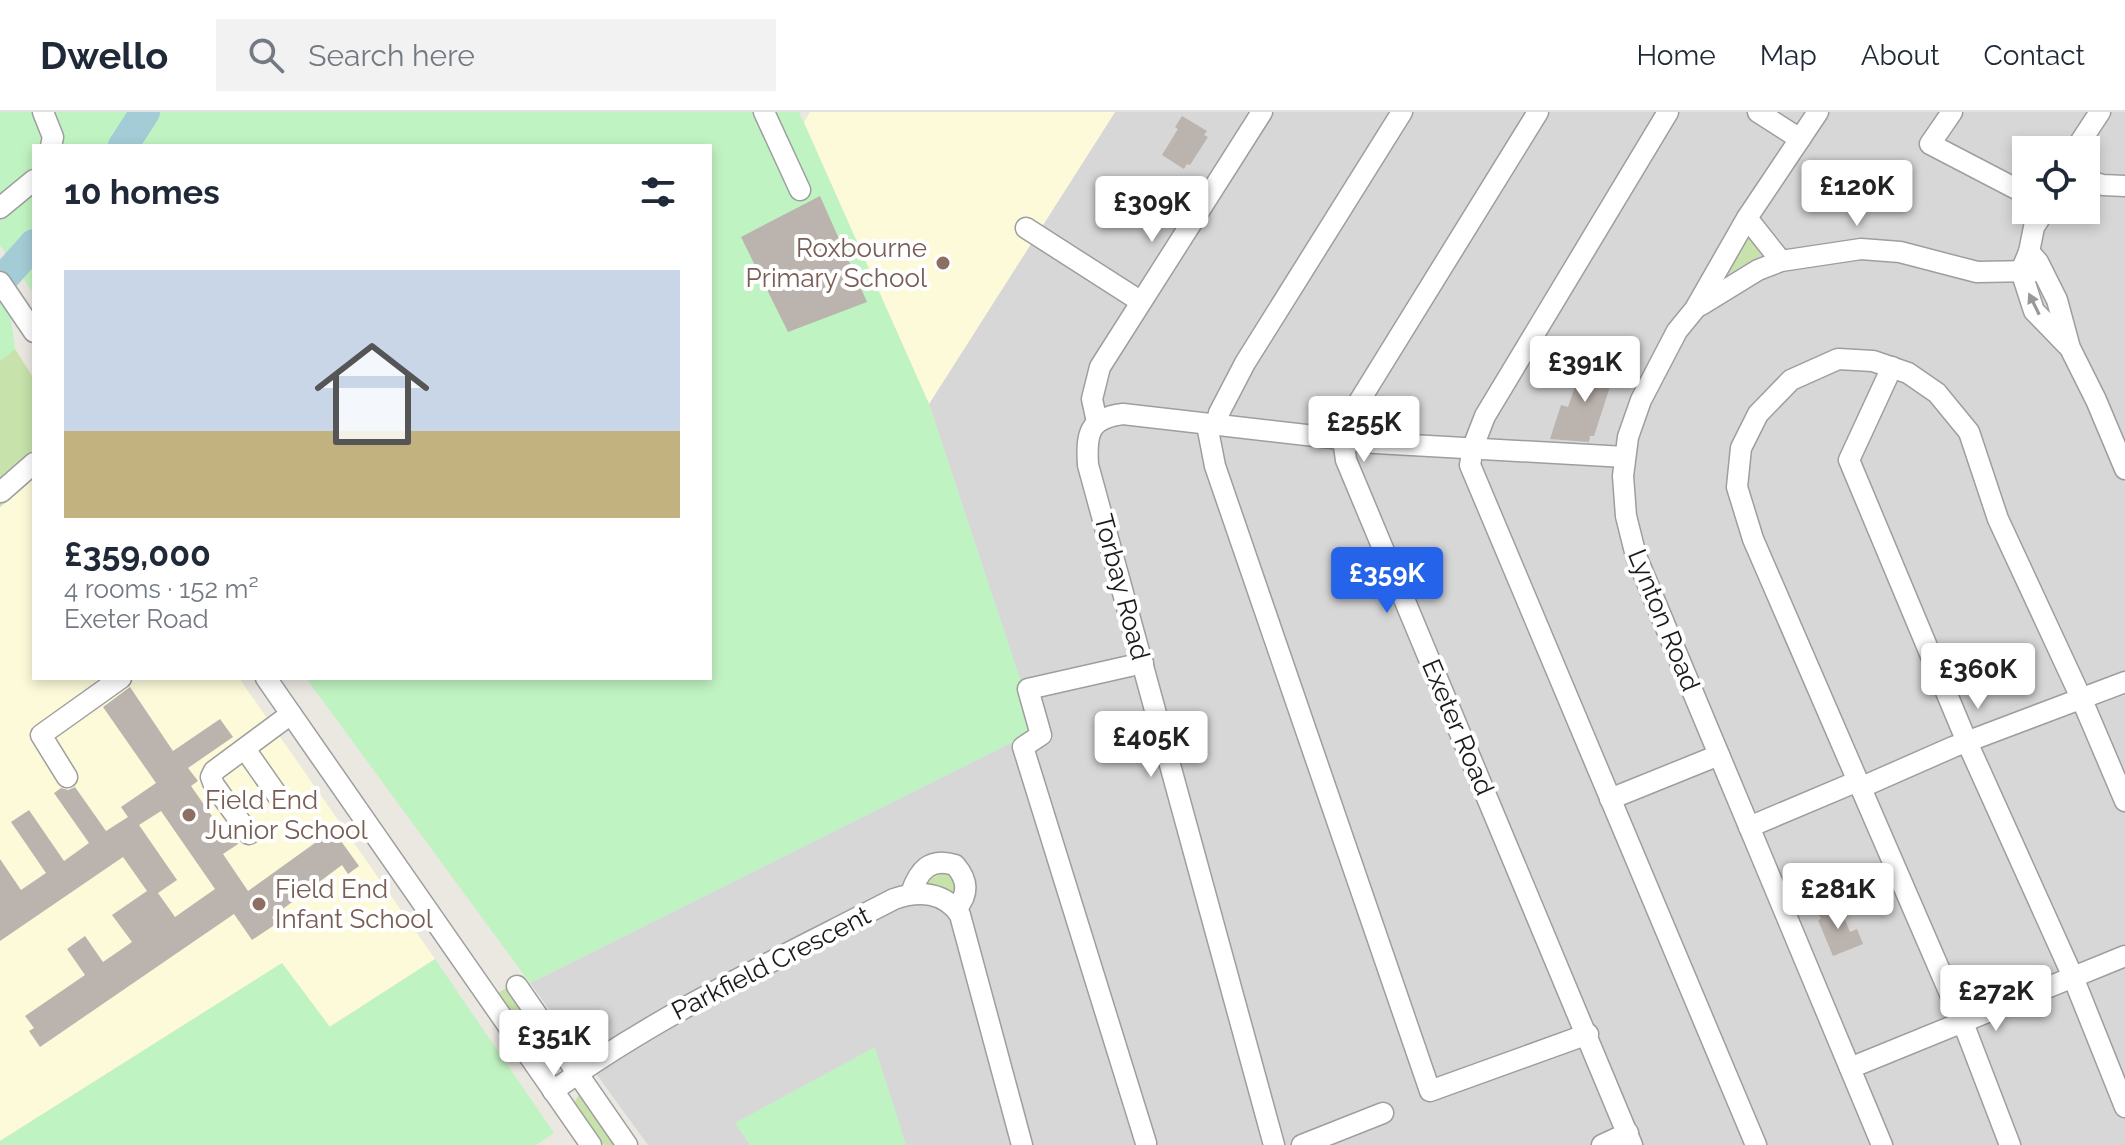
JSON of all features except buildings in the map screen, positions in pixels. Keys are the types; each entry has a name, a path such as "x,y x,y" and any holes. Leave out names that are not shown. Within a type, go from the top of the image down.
{"street":[{"path":"43,112 53,137 51,144"},
{"path":"764,112 800,190"},
{"name":"Torbay Road","path":"1262,112 1100,367 1092,399 1097,422 1090,431 1087,447 1088,465 1274,1145"},
{"path":"1402,112 1245,363 1212,425 1220,481 1430,1091 1588,1034"},
{"path":"1343,439 1352,413 1538,112"},
{"path":"1668,112 1485,416 1473,447 1470,465 1756,1145"},
{"path":"1758,112 1800,139"},
{"name":"Lynton Road","path":"1818,112 1747,218 1695,309 1677,331 1641,400 1628,437 1623,476 1626,516 1636,556 1850,1068 1877,1144"},
{"path":"1952,112 1930,144 2012,187"},
{"path":"2084,136 2100,112"},
{"path":"0,208 32,182"},
{"path":"2100,184 2125,186"},
{"path":"1747,218 1781,261"},
{"path":"2036,224 2025,261 2034,311 2070,348"},
{"path":"1026,228 1140,301"},
{"path":"1695,309 1758,270 1781,261 1861,249 1900,252 1977,272 2025,261 2042,271 2057,300 2070,348 2125,469"},
{"path":"3,286 32,329"},
{"path":"2010,1145 1962,1022 1753,539 1737,487 1741,448 1758,414 1791,380 1838,359 1873,361 1908,373 1937,393 1969,432 1998,519 2125,801"},
{"path":"1892,367 1849,460 1967,742 2073,977 2125,1107"},
{"path":"1097,422 1108,416 1123,414 1343,439 1625,457"},
{"name":"Exeter Road","path":"1343,439 1346,460 1630,1139"},
{"path":"1,492 32,465"},
{"path":"1143,663 1028,689 1041,735 1023,747 1146,1143"},
{"path":"67,777 41,735 118,680"},
{"path":"267,680 591,1145"},
{"path":"1749,827 2125,682"},
{"path":"249,834 211,777 214,771 291,714"},
{"path":"245,749 280,799"},
{"path":"1610,799 1719,755"},
{"name":"Parkfield Crescent","path":"553,1091 667,1016 911,893 919,873 926,865 936,862 955,865 966,883 963,901 956,909 1022,1145"},
{"path":"911,893 943,899 956,909"},
{"path":"1850,1068 2125,956"},
{"path":"517,986 627,1145"},
{"path":"1302,1145 1383,1113"},
{"path":"1602,1145 1630,1139"}],"shaded area":[{"name":"Roxbourne Primary School","path":"810,112 1115,112 929,404 804,122"},
{"path":"1115,112 2125,112 2125,1145 648,1145 530,983 1036,730 929,404"},
{"path":"32,479 32,680 240,680 435,959 329,1027 282,963 0,1141 0,507"}],"green space":[{"path":"0,112 799,112 929,404 1037,730 530,983 307,680 712,680 712,144 32,144 32,291 0,245"},
{"path":"1744,231 1761,255 1722,277"},
{"path":"0,282 7,291 15,349 0,361"},
{"path":"15,349 32,376 32,479 0,507 0,361"},
{"path":"930,869 954,871 957,898 920,885"},
{"path":"435,959 554,1133 536,1145 0,1145 0,1141 282,963 330,1027"},
{"path":"506,988 561,1066 551,1068 498,993"},
{"path":"875,1047 906,1145 750,1145 735,1123"},
{"path":"580,1093 616,1145 604,1145 574,1103"}],"waterway":[{"path":"124,144 145,112"},
{"path":"0,282 32,246"}],"place":[{"name":"Roxbourne Primary School","path":"943,263"},
{"name":"Field End Junior School","path":"189,815"},
{"name":"Field End Infant School","path":"259,904"}]}
